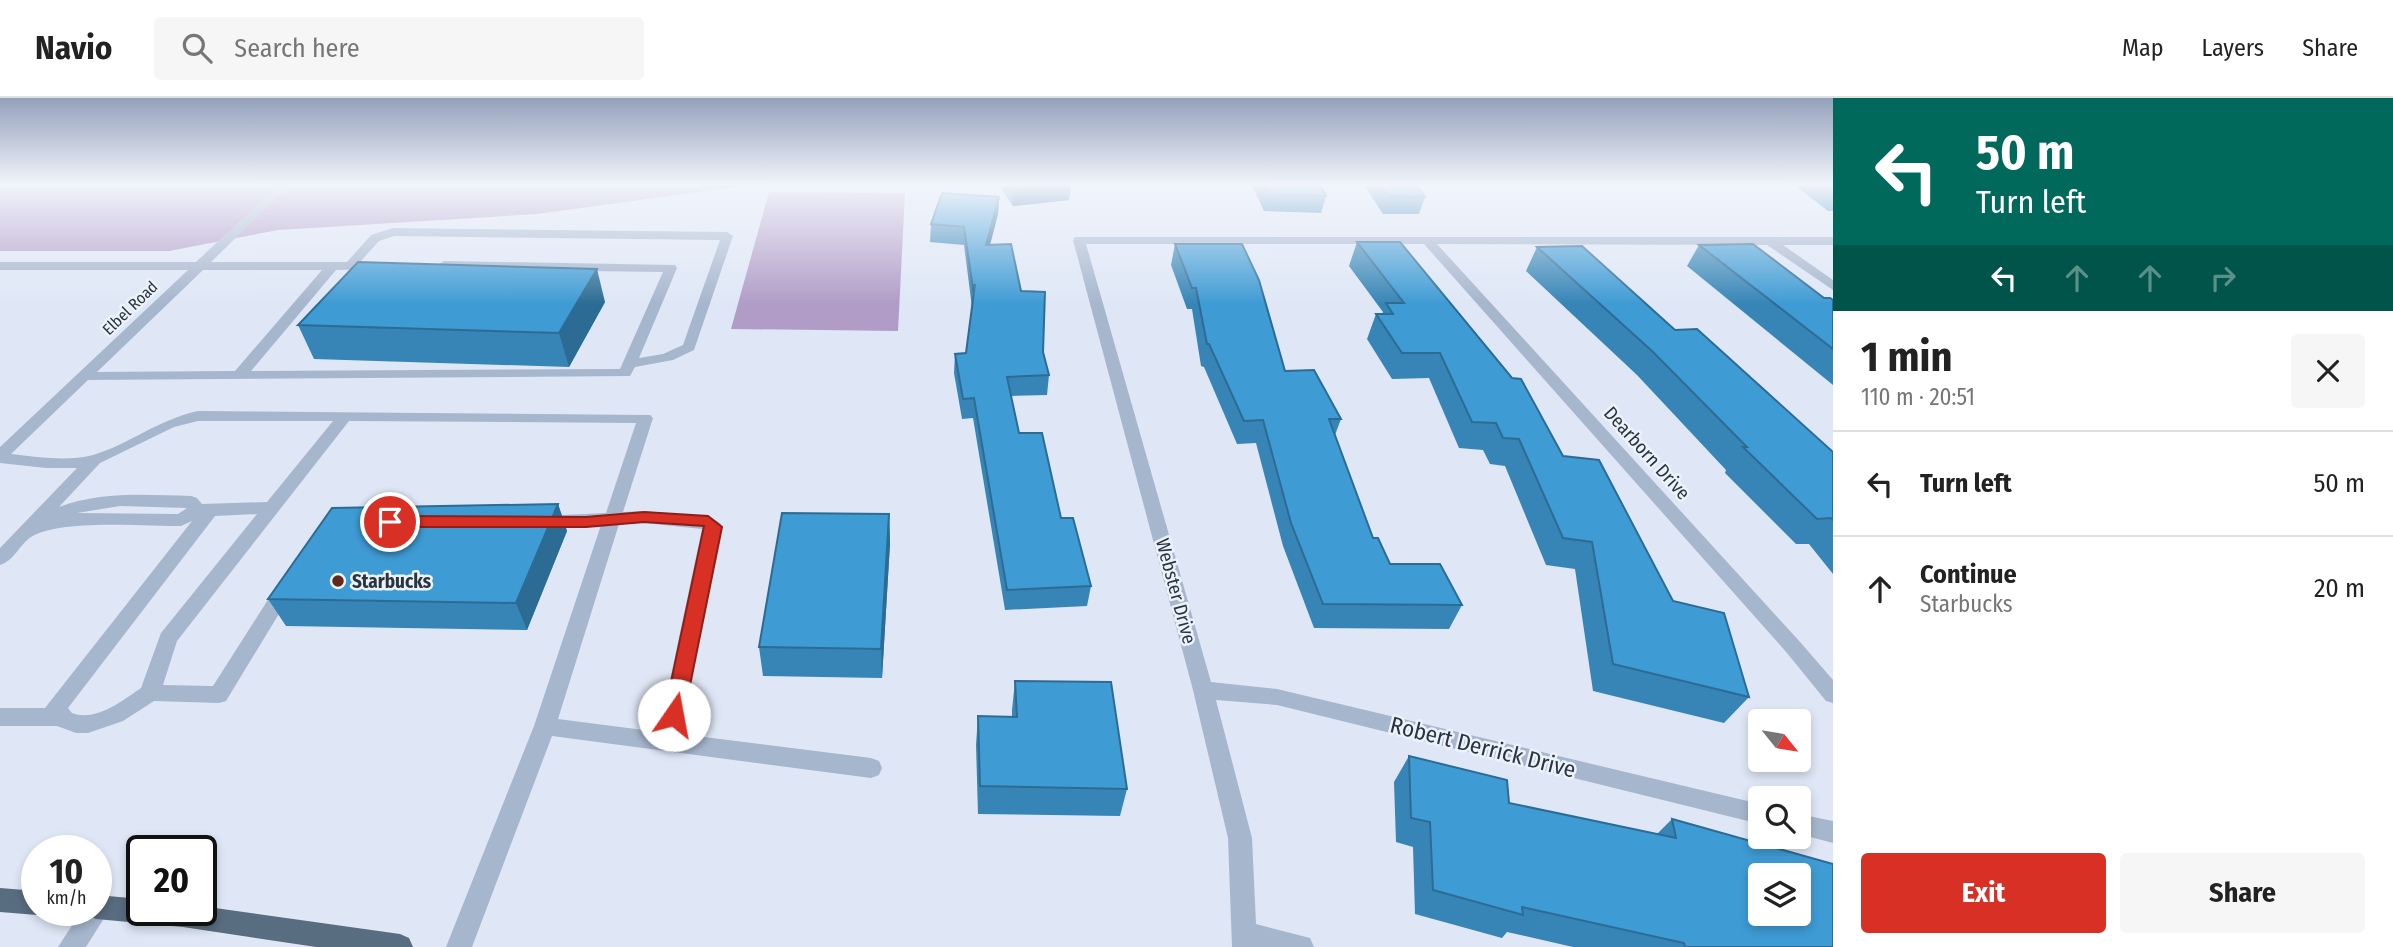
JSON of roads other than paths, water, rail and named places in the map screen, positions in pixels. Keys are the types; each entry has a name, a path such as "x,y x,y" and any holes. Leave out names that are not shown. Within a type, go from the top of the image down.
{"main road":[{"path":"0,900 21,901"},
{"path":"112,908 183,915 400,947"}],"street":[{"name":"Elbel Road","path":"0,457 244,225"},
{"path":"350,266 375,238 393,232 727,236 689,347 679,354 657,361 629,363"},
{"name":"Webster Drive","path":"1245,940 1240,838 1203,690 1079,240 1427,240"},
{"path":"1427,240 1833,241"},
{"name":"Dearborn Drive","path":"1427,240 1785,637 1833,695"},
{"path":"1769,240 1833,286"},
{"path":"85,376 241,373 625,373 671,268 433,265"},
{"path":"0,266 391,266"},
{"path":"241,373 332,266"},
{"path":"0,457 60,463 94,460 179,419 217,415 645,418 545,726 459,947"},
{"path":"150,693 168,638 268,508 345,416"},
{"path":"0,559 94,460"},
{"path":"28,531 76,519 181,520 204,510 268,508"},
{"path":"60,717 55,709 204,510"},
{"path":"517,522 644,517 708,521 714,527 668,742"},
{"path":"0,717 60,717 74,724 97,722 115,716 150,693 219,695 298,570"},
{"name":"Robert Derrick Drive","path":"1203,690 1277,697 1748,811"},
{"path":"545,726 871,768"},
{"path":"1811,827 1833,832"},
{"path":"71,947 85,926"},
{"path":"1245,940 1301,947"}],"place":[{"name":"Starbucks","path":"338,581"}]}
